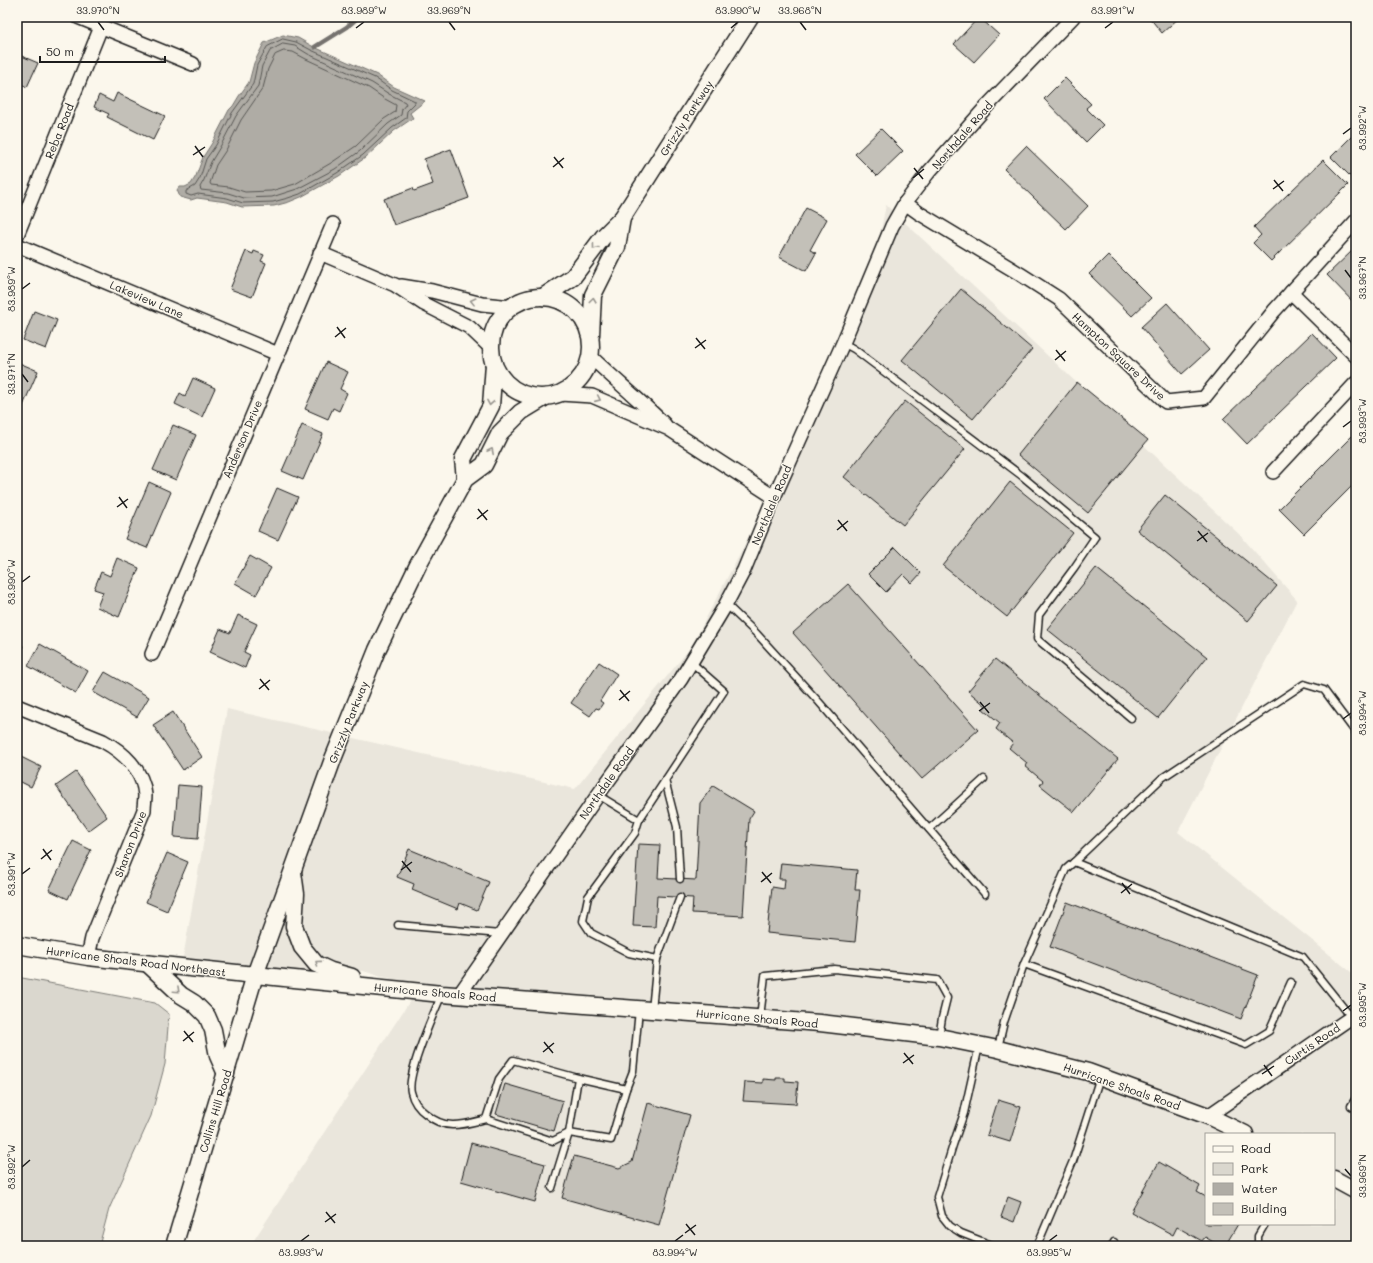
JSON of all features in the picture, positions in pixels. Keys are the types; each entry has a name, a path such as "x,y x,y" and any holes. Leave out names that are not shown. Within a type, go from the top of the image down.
{"street":[{"path":"78,17 193,64"},
{"name":"Grizzly Parkway","path":"543,297 573,276 603,237 622,218 750,17"},
{"name":"Northdale Road","path":"459,995 500,934 681,679 725,606 744,570 774,497 843,343 892,226 905,203 953,144 986,107 1073,17"},
{"name":"Reba Road","path":"17,235 101,26"},
{"name":"Hampton Square Drive","path":"905,203 925,217 1059,299 1166,402 1204,398 1274,311 1356,221"},
{"name":"Grizzly Parkway","path":"590,339 593,295 617,247 622,218"},
{"name":"Anderson Drive","path":"152,654 333,224"},
{"name":"Lakeview Lane","path":"17,245 278,354"},
{"path":"320,253 395,285 424,304 470,328 491,348"},
{"path":"395,285 432,291 482,304 512,306"},
{"path":"1291,292 1356,356"},
{"path":"560,394 574,385 585,372 590,356 590,339 585,323 574,310 559,301 543,297 526,299 512,306 500,318 493,332 491,348 494,364 501,378 513,389 528,396 544,398 560,394 592,396 669,429 774,497"},
{"path":"590,356 612,377 647,406 669,429"},
{"path":"465,479 463,458 490,406 494,364"},
{"path":"1273,472 1356,383"},
{"name":"Grizzly Parkway","path":"255,975 333,759 377,650 418,565 465,479 484,465 500,433 521,412 544,398"},
{"name":"Sharon Drive","path":"17,706 103,741 115,748 129,760 140,778 145,795 144,810 92,938 88,957"},
{"path":"293,868 296,894 294,926 302,947 316,964 331,971 353,978 365,986"},
{"name":"Hurricane Shoals Road Northeast","path":"17,945 88,957 255,975"},
{"path":"148,964 181,995 194,1003 207,1016 213,1030 218,1056 226,1074"},
{"name":"Hurricane Shoals Road","path":"255,975 442,994 820,1023 939,1037 998,1049 1088,1072 1208,1116 1242,1133"},
{"name":"Collins Hill Road","path":"174,1246 255,975"},
{"name":"Curtis Road","path":"1208,1116 1354,1016"},
{"path":"1335,1180 1356,1191"}],"lane":[{"path":"843,343 854,349 1022,476 1095,537 1039,616 1037,639 1131,718"},
{"path":"725,606 731,609 757,634 819,702 985,894"},
{"path":"657,959 629,953 591,933 583,922 588,897 635,833 639,820 724,691 691,662"},
{"path":"998,1049 1004,1022 1024,964 1066,869 1162,778 1304,684 1324,690 1356,733"},
{"path":"929,829 984,779"},
{"path":"665,780 677,827 680,879"},
{"path":"598,795 639,820"},
{"path":"1074,862 1303,957 1354,1016"},
{"path":"442,994 412,1071 410,1091 419,1109 431,1119 445,1126 465,1124 486,1119 553,1141 568,1133 611,1140 626,1089 633,1071 657,959 680,897"},
{"path":"398,925 500,934"},
{"path":"1024,964 1246,1045 1269,1031 1291,982"},
{"path":"760,1018 765,976 834,969 936,980 947,998 939,1037"},
{"path":"980,1046 964,1113 937,1197 942,1216 950,1226 961,1233 994,1246"},
{"path":"486,1119 499,1079 513,1060 578,1078 626,1089"},
{"path":"1037,1246 1040,1242 1047,1220 1072,1161 1100,1077"},
{"path":"552,1188 568,1133 578,1078"},
{"path":"1353,1108 1356,1098"},
{"path":"1258,1246 1258,1236 1264,1225"}],"shaded area":[{"path":"886,205 1241,536 1297,600 1178,832 1356,976 1356,1246 250,1246 419,987 363,971 180,975 227,709 575,789 691,647 863,318"}],"green space":[{"path":"17,977 155,1003 169,1014 165,1064 151,1116 109,1209 99,1246 17,1246"}],"water":[{"path":"283,35 298,38 312,46 377,75 394,87 425,101 410,113 413,118 394,131 365,158 339,176 289,202 274,206 242,207 227,202 197,198 191,200 180,197 177,190 179,187 185,187 191,184 196,176 203,157 229,110 249,82 254,63 264,43"}],"building":[{"path":"979,17 999,35 974,62 954,44"},
{"path":"1149,17 1180,17 1162,33"},
{"path":"17,54 38,63 27,87 17,82"},
{"path":"1065,78 1091,104 1086,108 1103,125 1086,142 1044,99"},
{"path":"117,93 165,116 153,140 107,117 109,114 94,107 99,95 113,102"},
{"path":"881,129 903,151 877,176 855,154"},
{"path":"1356,132 1356,173 1352,178 1331,157"},
{"path":"1026,146 1088,206 1066,229 1004,169"},
{"path":"451,149 469,198 394,225 384,199 413,188 414,191 433,184 424,159"},
{"path":"1323,160 1348,185 1271,261 1253,243 1261,235 1254,227"},
{"path":"806,208 827,219 810,250 816,253 806,271 779,257"},
{"path":"1353,250 1356,254 1356,305 1327,275"},
{"path":"246,251 253,254 254,251 264,255 261,261 266,263 252,297 230,289"},
{"path":"1108,255 1151,298 1132,316 1089,274"},
{"path":"961,289 1032,349 973,419 902,360"},
{"path":"1167,303 1209,350 1182,374 1141,327"},
{"path":"34,311 57,320 46,349 23,340"},
{"path":"1312,333 1336,358 1247,444 1223,419"},
{"path":"17,362 38,371 19,415 17,414"},
{"path":"326,362 348,372 340,389 347,393 339,411 333,408 328,419 305,409"},
{"path":"193,378 215,388 202,417 175,404 180,393 185,396"},
{"path":"1077,382 1148,440 1088,513 1018,455"},
{"path":"905,401 965,449 903,525 844,477"},
{"path":"173,425 196,435 176,480 153,470"},
{"path":"302,425 323,434 303,480 282,471"},
{"path":"17,428 21,429 17,439"},
{"path":"1356,432 1356,482 1304,534 1279,509"},
{"path":"149,482 171,492 147,548 125,539"},
{"path":"1010,482 1073,533 1007,617 943,566"},
{"path":"277,488 298,497 278,540 258,531"},
{"path":"1165,495 1277,586 1248,621 1137,530"},
{"path":"895,547 921,573 912,583 903,574 886,592 868,574"},
{"path":"250,556 271,568 256,595 235,583"},
{"path":"117,558 139,568 119,617 97,607 103,592 94,589 101,572 110,576"},
{"path":"1096,568 1207,657 1158,718 1047,629"},
{"path":"848,584 978,730 922,779 793,633"},
{"path":"238,615 257,624 244,652 250,655 245,668 210,652 220,629 230,633"},
{"path":"17,643 23,646 17,656"},
{"path":"40,644 88,671 76,693 28,666"},
{"path":"995,659 1118,759 1074,812 1040,785 1043,781 1025,766 1027,763 1009,748 1013,743 996,729 1000,723 983,709 986,706 968,691"},
{"path":"599,662 617,674 600,701 603,703 599,709 596,708 590,716 571,703"},
{"path":"105,672 149,697 137,717 93,692"},
{"path":"173,712 202,757 183,770 153,725"},
{"path":"17,755 41,767 31,787 17,780"},
{"path":"76,772 107,817 88,831 56,786"},
{"path":"178,785 202,787 198,839 174,837"},
{"path":"713,786 754,811 749,819 743,916 692,913 693,898 657,896 655,927 633,926 638,844 660,845 658,878 696,880 700,803"},
{"path":"73,841 91,850 68,899 49,890"},
{"path":"17,844 21,846 17,856"},
{"path":"409,849 489,882 477,910 460,903 458,909 412,890 414,884 397,877"},
{"path":"167,853 188,862 167,911 146,902"},
{"path":"781,863 857,870 855,890 860,890 855,942 767,933 772,887 784,889 785,879 779,879"},
{"path":"1067,902 1258,975 1241,1019 1050,947"},
{"path":"776,1078 785,1078 785,1081 798,1082 796,1104 743,1101 745,1082 763,1083 763,1079 776,1080"},
{"path":"505,1084 563,1101 554,1131 496,1114"},
{"path":"998,1100 1021,1107 1010,1142 987,1135"},
{"path":"648,1103 690,1115 659,1225 562,1198 574,1156 619,1168 632,1162"},
{"path":"471,1143 545,1164 535,1202 461,1181"},
{"path":"1159,1162 1200,1186 1197,1192 1205,1196 1205,1225 1237,1225 1225,1246 1220,1246 1205,1237 1202,1241 1177,1227 1173,1235 1131,1212"},
{"path":"1008,1197 1021,1202 1014,1222 1001,1217"}],"waterway":[{"path":"315,47 347,27 358,17"}]}
